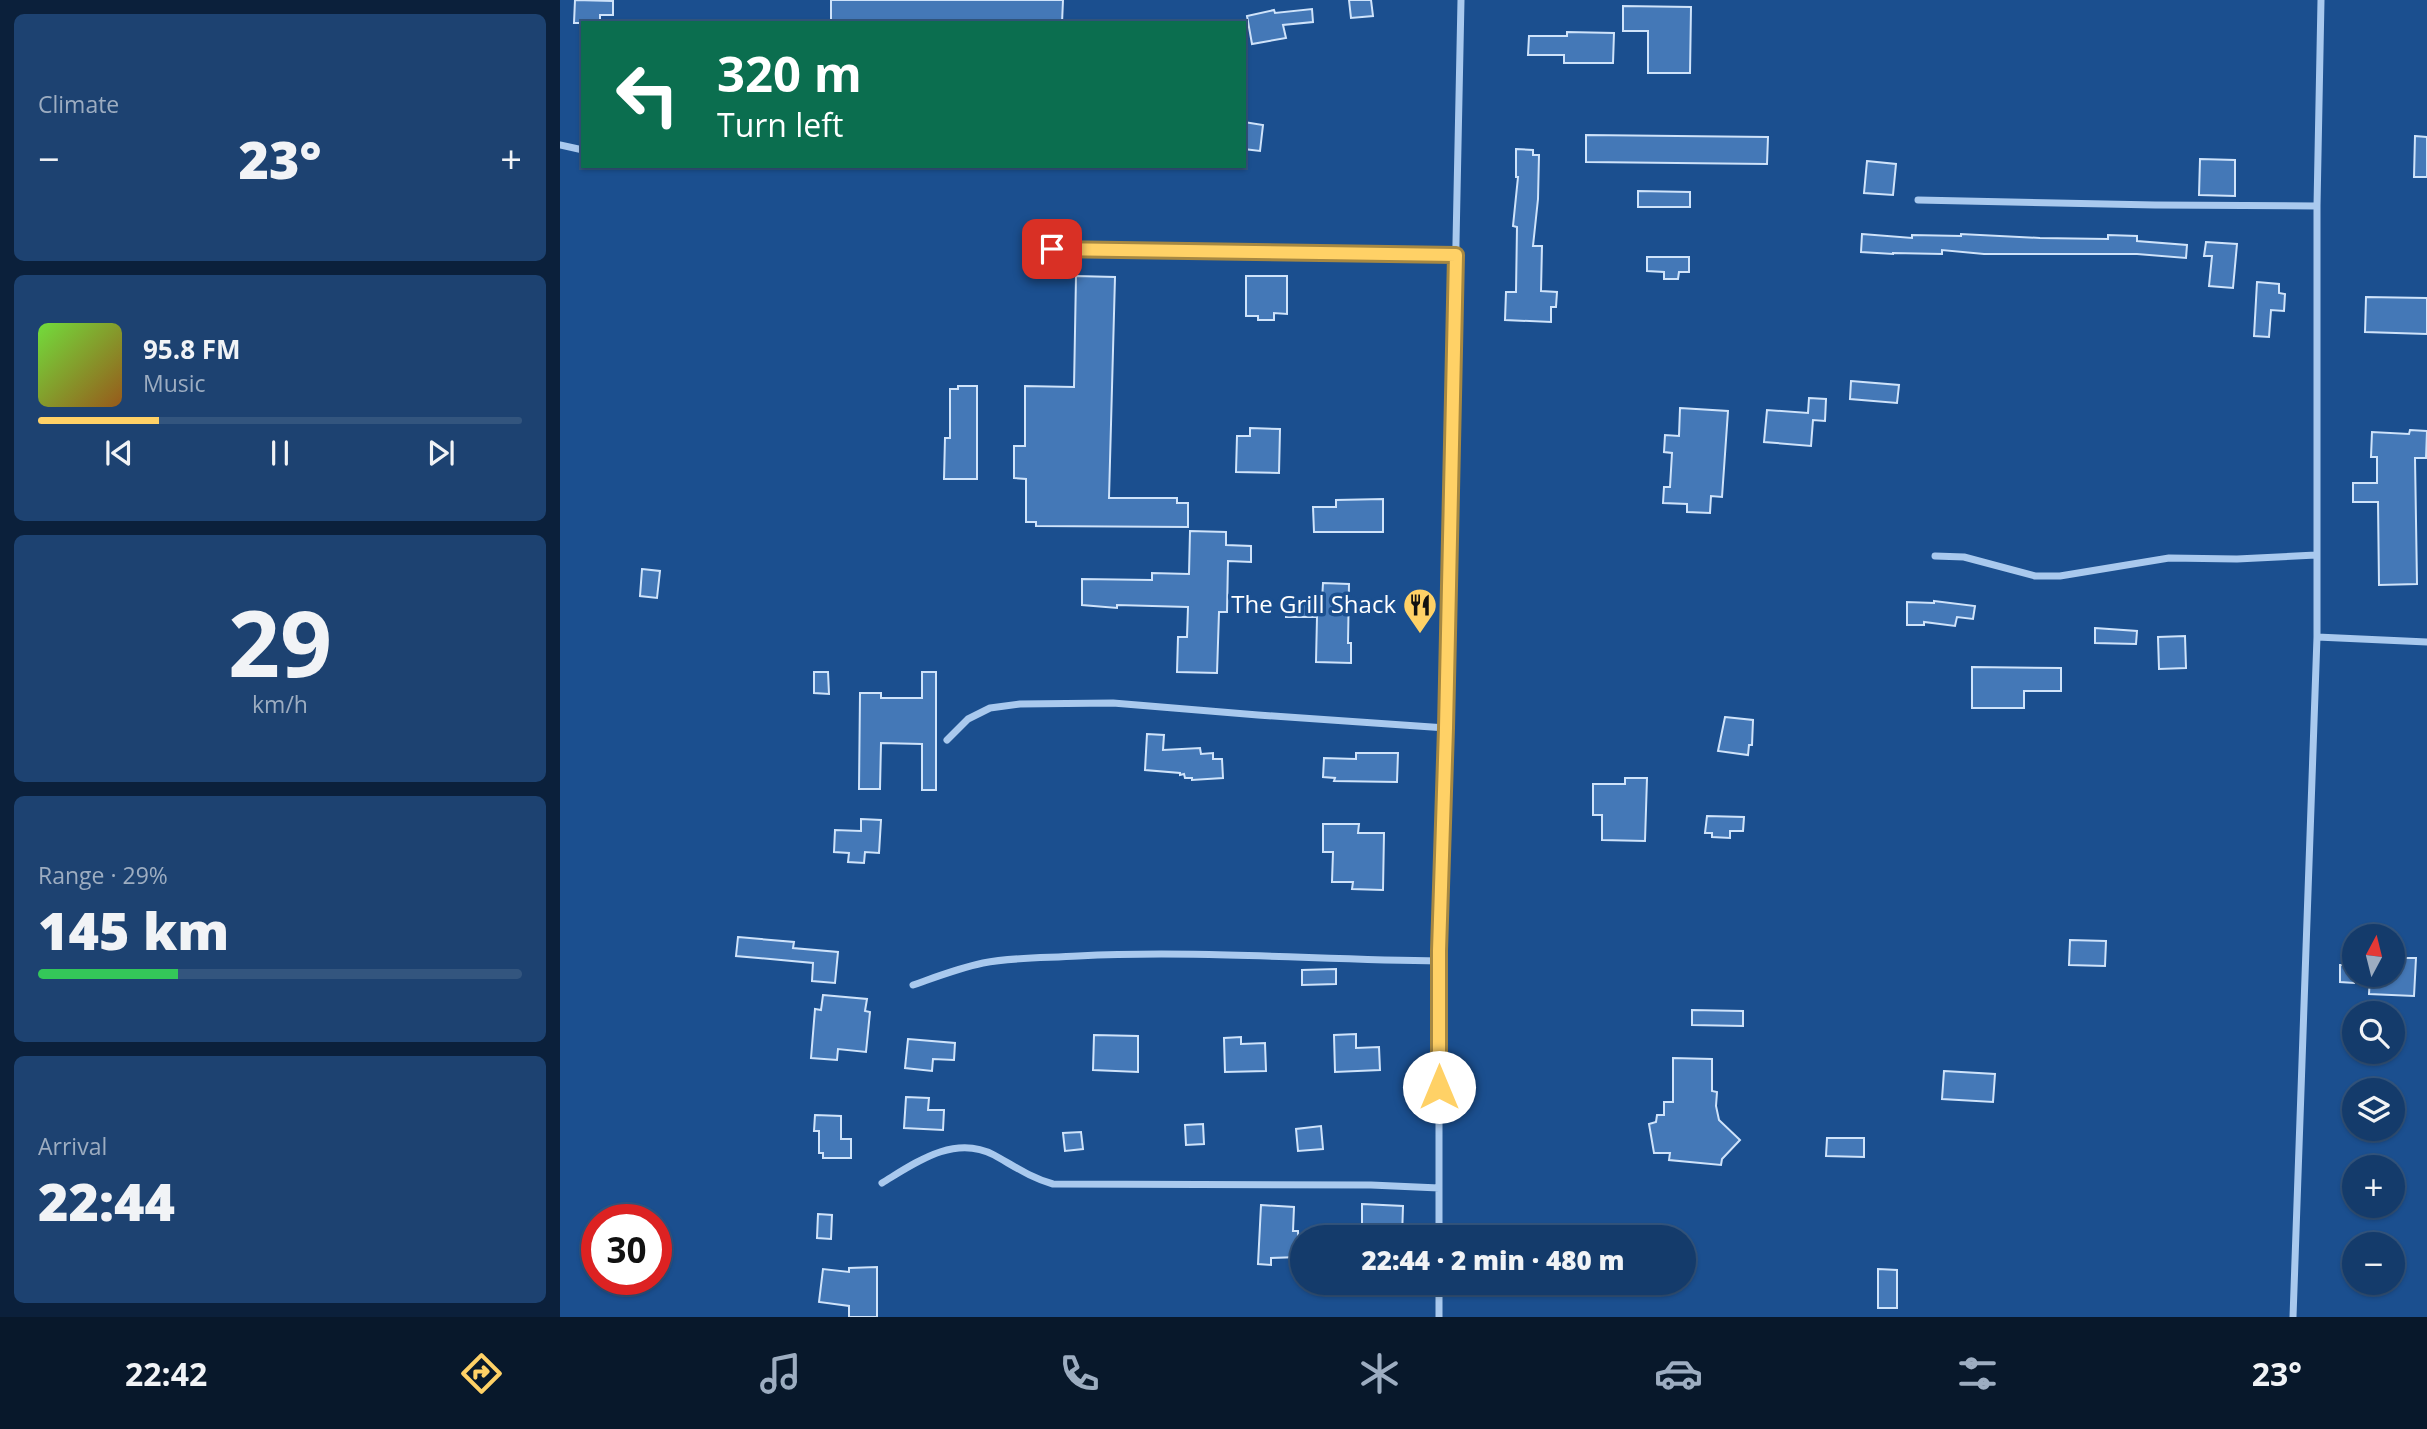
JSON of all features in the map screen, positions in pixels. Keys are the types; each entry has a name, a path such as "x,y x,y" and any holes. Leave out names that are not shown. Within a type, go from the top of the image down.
{"street":[{"path":"1439,1225 1439,961 1461,0"},
{"path":"2293,1317 2317,637 2320,0"},
{"path":"560,145 581,150"},
{"path":"1918,200 2317,206"},
{"path":"1052,249 1456,255"},
{"path":"1935,556 1964,558 2035,576 2060,576 2169,558 2237,559 2316,555"},
{"path":"2317,637 2427,642"},
{"path":"947,740 968,719 990,708 1020,704 1113,703 1446,728"},
{"path":"912,985 985,962 1143,953 1439,961"},
{"path":"882,1183 930,1155 967,1148 990,1153 1034,1179 1053,1184 1371,1185 1439,1188"},
{"path":"1439,1295 1439,1317"}],"building":[{"path":"575,0 613,1 613,15 600,15 600,21 574,23"},
{"path":"831,0 1063,0 1062,21 831,21"},
{"path":"1349,0 1371,0 1373,16 1351,18"},
{"path":"1623,6 1691,7 1690,73 1648,73 1648,31 1623,31"},
{"path":"1312,9 1313,22 1283,25 1286,38 1252,44 1247,16 1274,10 1275,13"},
{"path":"1567,32 1614,33 1613,63 1564,63 1564,55 1528,55 1529,36 1567,36"},
{"path":"1246,122 1263,125 1260,151 1246,149"},
{"path":"1586,135 1768,137 1767,164 1586,162"},
{"path":"2415,136 2427,137 2427,177 2414,177"},
{"path":"1516,149 1533,150 1533,155 1539,155 1533,246 1542,246 1541,291 1557,292 1556,307 1551,307 1551,322 1505,320 1506,292 1516,292 1517,227 1513,226 1518,177"},
{"path":"2200,159 2235,160 2235,196 2199,195"},
{"path":"1867,161 1896,164 1893,195 1864,193"},
{"path":"1638,191 1690,192 1690,207 1638,207"},
{"path":"1862,234 1912,238 1912,235 1961,234 2108,239 2108,235 2137,236 2137,241 2187,245 2186,258 2137,254 1984,254 1942,250 1942,254 1893,254 1861,252"},
{"path":"2206,242 2237,244 2233,288 2209,286 2212,256 2204,256"},
{"path":"1647,257 1689,257 1689,272 1679,272 1678,279 1664,279 1664,272 1647,271"},
{"path":"1076,276 1115,277 1109,498 1177,498 1177,503 1188,503 1188,527 1036,526 1036,522 1026,522 1026,479 1014,478 1014,446 1025,446 1025,386 1074,387"},
{"path":"1246,276 1287,276 1287,314 1274,313 1274,320 1258,320 1258,316 1246,316"},
{"path":"2257,282 2279,284 2279,293 2285,294 2284,311 2271,310 2269,337 2254,336"},
{"path":"2366,297 2427,298 2427,334 2365,332"},
{"path":"1851,381 1899,385 1897,403 1850,399"},
{"path":"958,386 977,386 977,479 944,479 945,438 950,438 950,389 958,389"},
{"path":"1809,398 1826,399 1825,421 1813,420 1811,446 1764,442 1767,410 1808,413"},
{"path":"1680,408 1728,411 1722,497 1711,496 1710,513 1687,512 1687,504 1663,503 1664,487 1670,487 1672,453 1664,452 1665,435 1679,436"},
{"path":"1250,428 1280,429 1279,473 1236,472 1237,436 1250,436"},
{"path":"2410,430 2427,431 2426,458 2415,458 2417,584 2379,585 2378,502 2353,502 2353,483 2377,483 2377,457 2371,457 2372,432 2409,434"},
{"path":"1383,499 1383,532 1314,532 1313,507 1336,507 1336,500"},
{"path":"1190,531 1226,532 1226,545 1251,546 1251,562 1228,561 1227,612 1219,612 1217,673 1177,672 1178,637 1187,637 1188,607 1117,605 1117,608 1082,605 1082,579 1152,580 1152,573 1189,574"},
{"path":"642,569 660,571 657,598 640,596"},
{"path":"1323,583 1349,584 1348,643 1351,643 1351,663 1316,662 1317,617 1286,617 1287,599 1322,601"},
{"path":"1934,601 1975,606 1973,619 1957,617 1955,626 1924,622 1924,625 1907,625 1907,602"},
{"path":"2095,628 2137,631 2136,644 2095,643"},
{"path":"2185,636 2186,668 2159,669 2158,637"},
{"path":"1972,667 2061,668 2061,691 2024,691 2024,708 1972,708"},
{"path":"814,672 828,672 829,694 814,693"},
{"path":"922,672 936,672 936,790 922,790 922,744 881,743 880,789 859,789 860,693 881,693 881,698 922,698"},
{"path":"1725,717 1753,720 1752,745 1749,745 1748,755 1718,751"},
{"path":"1147,734 1164,735 1163,750 1200,748 1201,754 1213,753 1213,759 1222,759 1223,778 1192,780 1180,773 1145,770"},
{"path":"1356,753 1398,753 1397,782 1334,781 1335,778 1323,777 1324,758 1356,759"},
{"path":"1625,778 1647,778 1645,841 1602,840 1602,815 1593,815 1593,784 1625,784"},
{"path":"1707,816 1744,817 1743,831 1730,831 1730,838 1712,837 1712,833 1705,833"},
{"path":"861,819 881,820 879,853 865,852 864,863 848,862 849,853 834,852 835,830 861,831"},
{"path":"1323,824 1359,824 1358,833 1384,833 1383,890 1352,889 1353,882 1332,882 1333,852 1323,852"},
{"path":"738,937 794,942 793,948 838,952 835,983 812,981 813,963 736,956"},
{"path":"2070,940 2106,941 2105,966 2069,965"},
{"path":"2405,958 2416,958 2414,996 2369,994 2369,987 2405,987"},
{"path":"2340,965 2342,965 2342,982"},
{"path":"1336,969 1336,984 1302,985 1302,970"},
{"path":"823,995 867,999 865,1011 870,1012 866,1052 838,1049 837,1060 811,1058 815,1009 821,1010"},
{"path":"1692,1010 1743,1011 1743,1026 1692,1025"},
{"path":"1356,1034 1356,1048 1379,1047 1380,1070 1335,1072 1334,1035"},
{"path":"1094,1035 1138,1036 1138,1072 1093,1070"},
{"path":"1241,1037 1241,1044 1265,1043 1266,1071 1225,1072 1224,1038"},
{"path":"908,1039 955,1043 954,1060 933,1059 932,1071 905,1068"},
{"path":"1673,1058 1712,1059 1712,1091 1717,1092 1719,1120 1740,1140 1722,1159 1721,1165 1669,1160 1670,1153 1654,1153 1649,1124 1656,1122 1657,1115 1664,1115 1664,1102 1673,1102"},
{"path":"1944,1071 1995,1074 1993,1102 1942,1099"},
{"path":"906,1097 929,1098 928,1110 944,1110 943,1130 904,1128"},
{"path":"815,1115 841,1116 841,1139 851,1139 851,1158 823,1158 823,1153 819,1153 819,1131 814,1131"},
{"path":"1203,1124 1204,1144 1186,1145 1185,1125"},
{"path":"1321,1126 1323,1149 1298,1151 1296,1129"},
{"path":"1081,1132 1083,1149 1065,1151 1063,1133"},
{"path":"1827,1138 1864,1138 1864,1157 1826,1156"},
{"path":"1362,1204 1403,1206 1402,1225 1362,1225"},
{"path":"1261,1205 1294,1207 1293,1225 1290,1225 1290,1257 1271,1258 1271,1265 1258,1264"},
{"path":"818,1214 832,1215 831,1239 817,1238"},
{"path":"877,1267 877,1317 849,1317 849,1306 819,1302 823,1269 849,1272 849,1268"},
{"path":"1878,1269 1897,1270 1897,1308 1878,1308"}],"place":[{"name":"The Grill Shack","path":"1420,635"}],"route":[{"path":"1052,249 1456,255 1439,951 1439,1087"}]}
